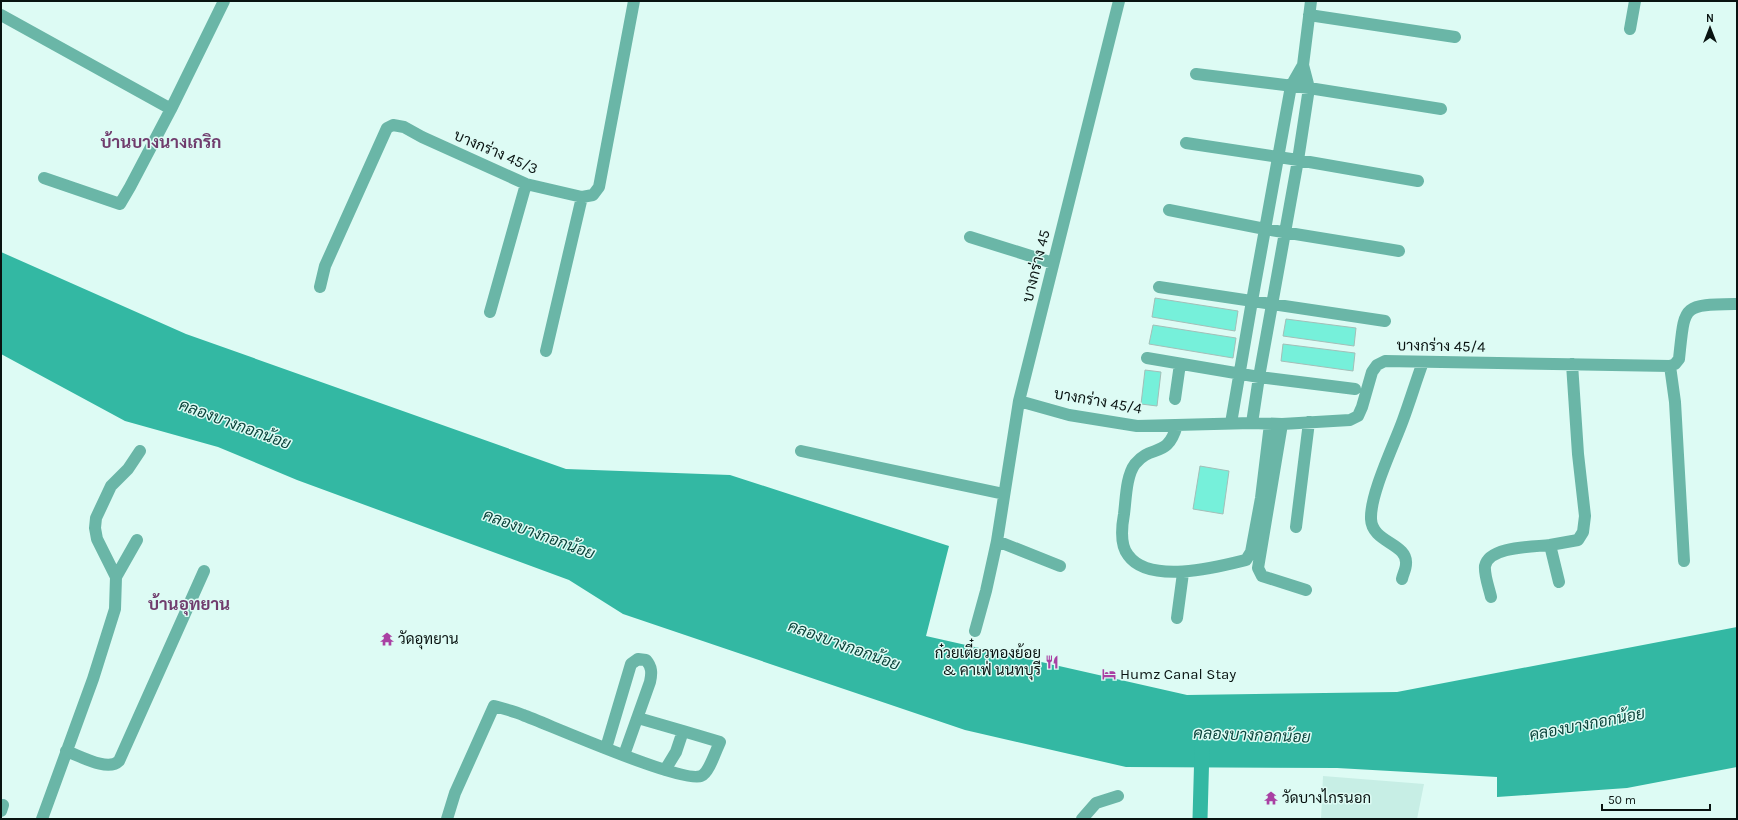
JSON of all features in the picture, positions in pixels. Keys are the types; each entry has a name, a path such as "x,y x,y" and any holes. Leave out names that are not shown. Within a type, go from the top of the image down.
{"street":[{"path":"44,178 120,204 171,108 224,1"},
{"path":"546,351 582,197 593,195 599,187 634,1"},
{"name":"บางกร่าง 45","path":"975,631 997,541 1019,402 1119,1"},
{"path":"1252,423 1286,232 1309,88 1303,65 1311,1"},
{"path":"1630,30 1635,1"},
{"path":"1,15 171,108"},
{"path":"1309,15 1454,37"},
{"path":"1231,423 1291,86 1303,65"},
{"path":"1196,74 1309,88 1442,109"},
{"name":"บางกร่าง 45/3","path":"320,287 325,266 387,128 393,126 404,127 422,137 526,184 582,197"},
{"path":"1186,143 1298,160 1418,181"},
{"path":"490,312 526,184"},
{"path":"1169,210 1265,229 1399,251"},
{"path":"970,237 1053,264"},
{"path":"1159,287 1385,321"},
{"path":"1684,561 1675,402 1670,366 1675,364 1679,359 1683,320 1687,312 1694,307 1704,304 1737,304"},
{"path":"1147,358 1259,377 1355,389"},
{"name":"บางกร่าง 45/4","path":"1019,402 1069,415 1137,426 1231,423 1276,424 1350,420 1358,416 1372,372 1377,365 1386,361 1670,366"},
{"path":"1402,579 1406,564 1405,556 1397,547 1388,543 1372,528 1371,518 1380,481 1423,362"},
{"path":"1175,399 1180,364"},
{"path":"1491,597 1485,567 1488,558 1495,552 1578,540 1583,532 1585,516 1578,454 1572,364"},
{"path":"1296,527 1309,422"},
{"path":"1177,425 1170,444 1145,455 1135,464 1130,473 1123,519 1123,536 1127,555 1139,564 1157,570 1183,573 1246,560 1251,552 1276,424"},
{"path":"1276,424 1258,568 1262,576 1306,590"},
{"path":"116,577 97,539 95,528 96,518 111,486 128,469 140,451"},
{"path":"801,451 1004,494"},
{"path":"42,819 93,679 115,609 116,577 137,540"},
{"path":"997,541 1060,566"},
{"path":"1550,545 1559,582"},
{"path":"66,752 105,765 115,764 119,761 204,571"},
{"path":"1177,618 1183,573"},
{"path":"606,748 632,664 638,659 646,660 650,665 652,672 638,718 624,755"},
{"path":"447,819 455,793 494,706 524,715 665,770 696,778 703,776 708,771 720,742 638,718"},
{"path":"665,770 676,752 683,731"},
{"path":"1082,819 1096,803 1118,796"}],"shaded area":[{"path":"1323,776 1424,784 1417,819 1321,819"}],"water":[{"name":"คลองบางกอกน้อย","path":"1,252 186,334 566,469 730,475 949,546 926,636 1187,695 1397,692 1737,627 1737,767 1627,788 1497,797 1497,777 1337,768 1126,767 965,730 623,614 569,580 297,480 218,447 125,421 1,354"}],"building":[{"path":"1155,298 1238,311 1235,331 1152,317"},
{"path":"1286,319 1356,328 1354,346 1283,336"},
{"path":"1153,325 1236,338 1233,358 1149,344"},
{"path":"1283,344 1355,353 1353,371 1281,361"},
{"path":"1145,370 1161,372 1157,406 1141,404"},
{"path":"1200,466 1229,471 1223,514 1193,509"}],"waterway":[{"name":"คลองบางกอกน้อย","path":"1200,819 1202,748"}],"place":[{"name":"วัดอุทยาน","path":"387,639"},
{"name":"ก๋วยเตี๋ยวทองย้อย & คาเฟ่ นนทบุรี","path":"1052,662"},
{"name":"Humz Canal Stay","path":"1109,674"},
{"name":"วัดบางไกรนอก","path":"1271,798"}],"district":[{"name":"บ้านบางนางเกริก","path":"161,142"},
{"name":"บ้านอุทยาน","path":"189,604"}]}
